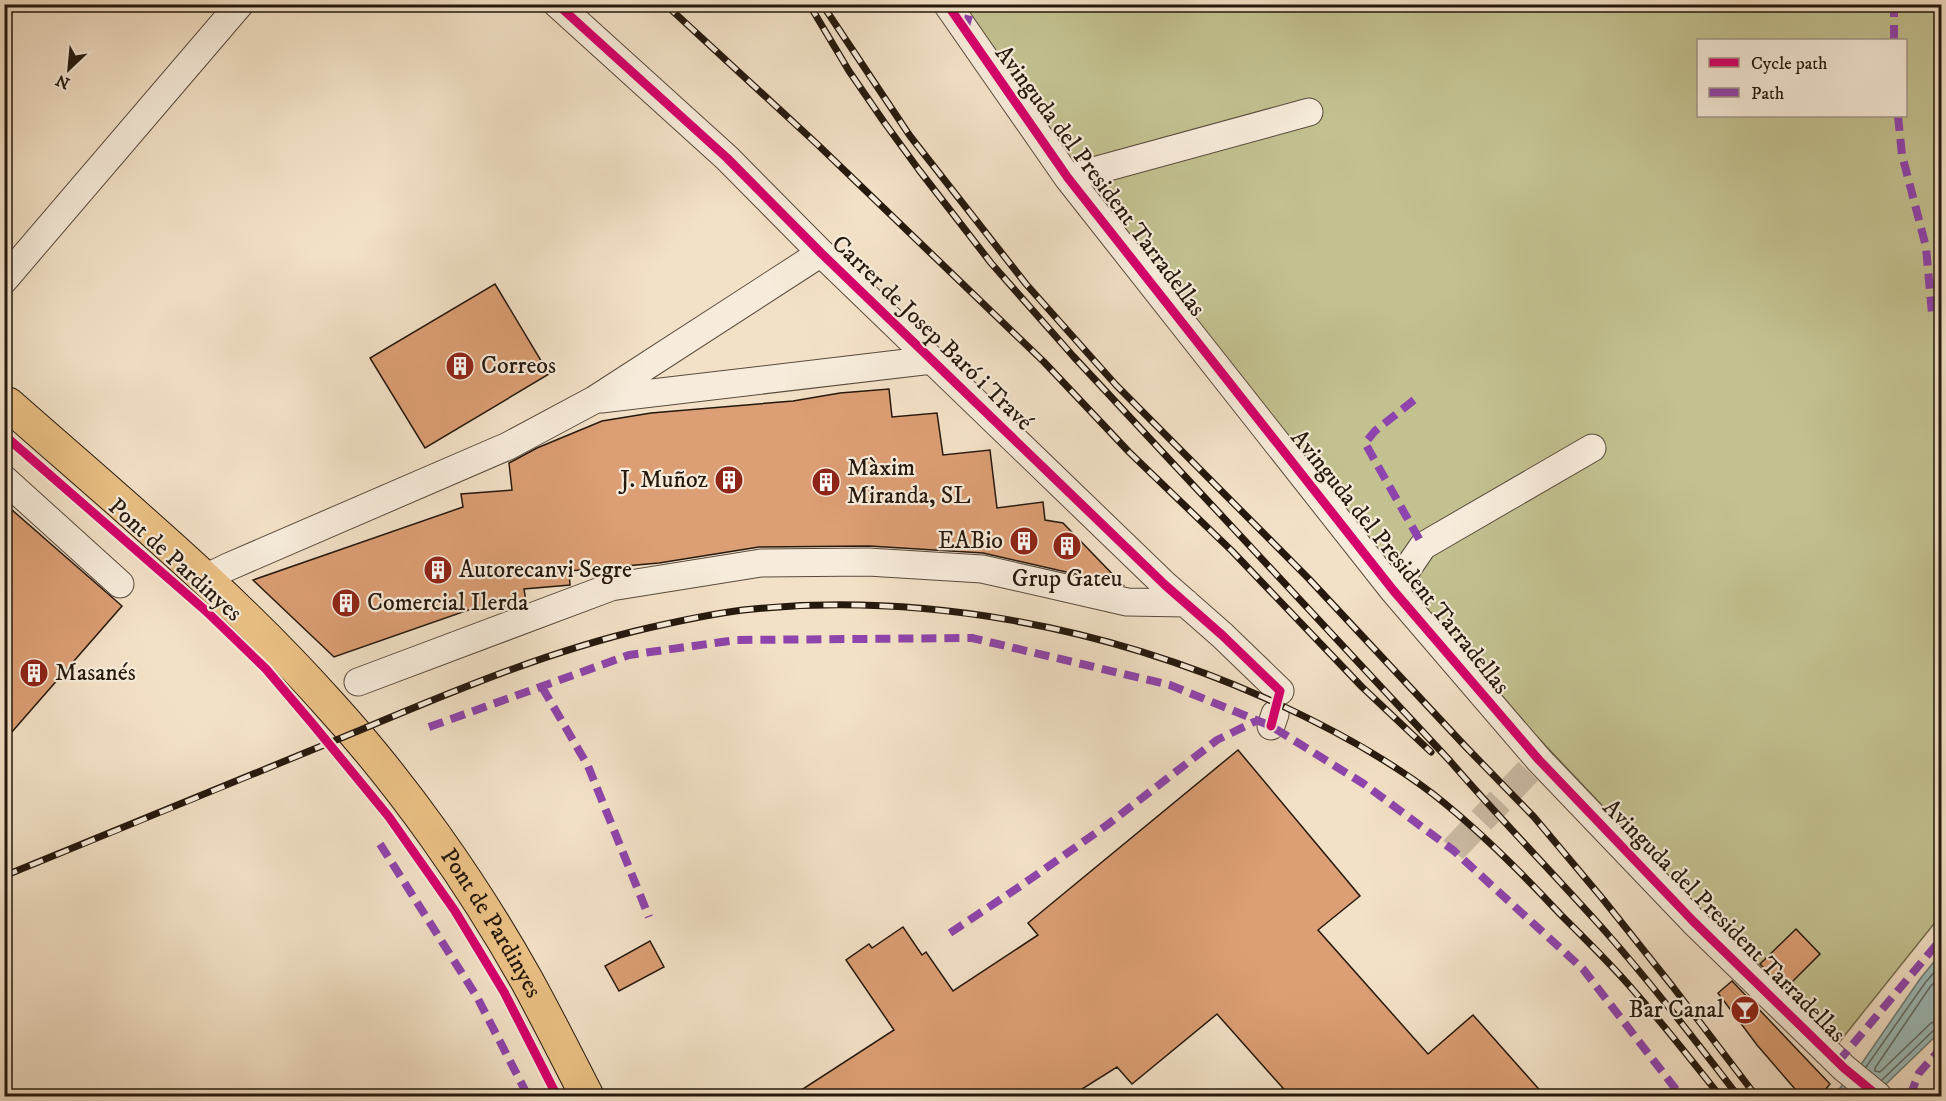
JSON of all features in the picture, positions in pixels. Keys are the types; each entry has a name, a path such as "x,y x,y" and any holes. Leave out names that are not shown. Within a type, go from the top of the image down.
{"main road":[{"name":"Pont de Pardinyes","path":"6,401 205,578 275,645 330,705 419,815 452,861 510,952 587,1096"}],"street":[{"path":"4,280 240,4"},
{"name":"Carrer de Josep Baró i Travé","path":"557,4 727,158 821,253 1186,603 1276,710"},
{"name":"Avinguda del President Tarradellas","path":"946,4 1068,178 1394,590 1539,760 1693,921 1844,1068 1878,1096"},
{"path":"1068,178 1309,112"},
{"path":"205,578 508,446 594,400 821,253"},
{"path":"594,400 932,360"},
{"path":"1394,590 1422,546 1592,448"},
{"path":"4,479 120,584"},
{"path":"358,682 611,587 761,563 868,562 982,569 1127,602 1186,603"}],"shaded area":[{"path":"959,5 1941,5 1941,915 1833,1050 1459,654 1142,259"}],"water":[{"path":"1941,953 1941,1031 1876,1096 1833,1096 1862,1063 1920,979"}],"building":[{"name":"Correos","path":"495,284 549,374 425,448 370,358"},
{"path":"889,389 892,417 937,413 943,455 990,450 997,508 1043,502 1045,520 1063,523 1123,585 983,553 869,546 759,547 659,563 569,571 570,585 524,589 526,602 518,605 474,608 334,657 253,580 463,507 461,494 512,490 509,463 537,448 602,421 651,413 793,401 840,393"},
{"name":"Masanés","path":"4,503 122,606 4,741"},
{"path":"1238,750 1360,896 1318,930 1428,1054 1473,1015 1545,1096 1290,1096 1217,1014 1132,1084 1117,1067 1071,1096 792,1096 894,1030 846,960 869,944 872,948 903,927 922,955 926,952 953,991 1038,935 1028,923"},
{"path":"1796,929 1820,954 1785,989 1760,964"},
{"path":"650,941 664,967 619,991 605,966"},
{"path":"1732,981 1830,1084 1820,1096 1801,1096 1757,1045 1718,993"}],"tunnel":[{"path":"1453,850 1539,760"}],"railway":[{"path":"665,4 817,144 1044,362 1129,452 1232,551 1362,687 1431,752"},
{"path":"809,4 849,71 884,122 991,263 1073,356 1604,930 1656,991 1738,1096"},
{"path":"822,4 910,136 1026,284 1116,385 1309,579 1534,817 1673,987 1756,1096"},
{"path":"4,876 457,690 533,662 609,638 683,620 743,610 809,605 876,606 943,611 1009,620 1140,651 1265,698 1309,718 1393,766 1450,808 1514,867 1625,981 1720,1096"}],"marked path":[{"path":"965,30 972,4"},
{"path":"1894,4 1894,39"},
{"path":"1898,117 1902,155 1926,247 1932,314"},
{"path":"1414,400 1375,431 1365,443 1423,546"},
{"path":"429,727 629,655 736,640 972,638 1170,685 1271,726 1364,784 1453,850 1583,969 1681,1096"},
{"path":"542,687 588,766 649,917"},
{"path":"950,933 1107,825 1217,740 1258,720"},
{"path":"380,844 477,997 528,1096"},
{"path":"1838,1062 1942,938"},
{"path":"1910,1096 1919,1073 1942,1047"}],"cycle path":[{"path":"557,4 727,158 821,253 1165,585 1222,635 1280,691 1271,726"},
{"path":"947,4 1068,178 1393,590 1539,760 1693,921 1844,1068 1878,1096"},
{"path":"4,435 206,611 266,669 311,722 389,817 455,911 504,992 557,1096"}],"place":[{"name":"Correos","path":"460,366"},
{"name":"J. Muñoz","path":"729,480"},
{"name":"Màxim Miranda, SL","path":"826,482"},
{"name":"EABio","path":"1024,541"},
{"name":"Grup Gateu","path":"1067,546"},
{"name":"Autorecanvi Segre","path":"438,570"},
{"name":"Comercial Ilerda","path":"346,603"},
{"name":"Masanés","path":"34,673"},
{"name":"Bar Canal","path":"1745,1010"}]}
